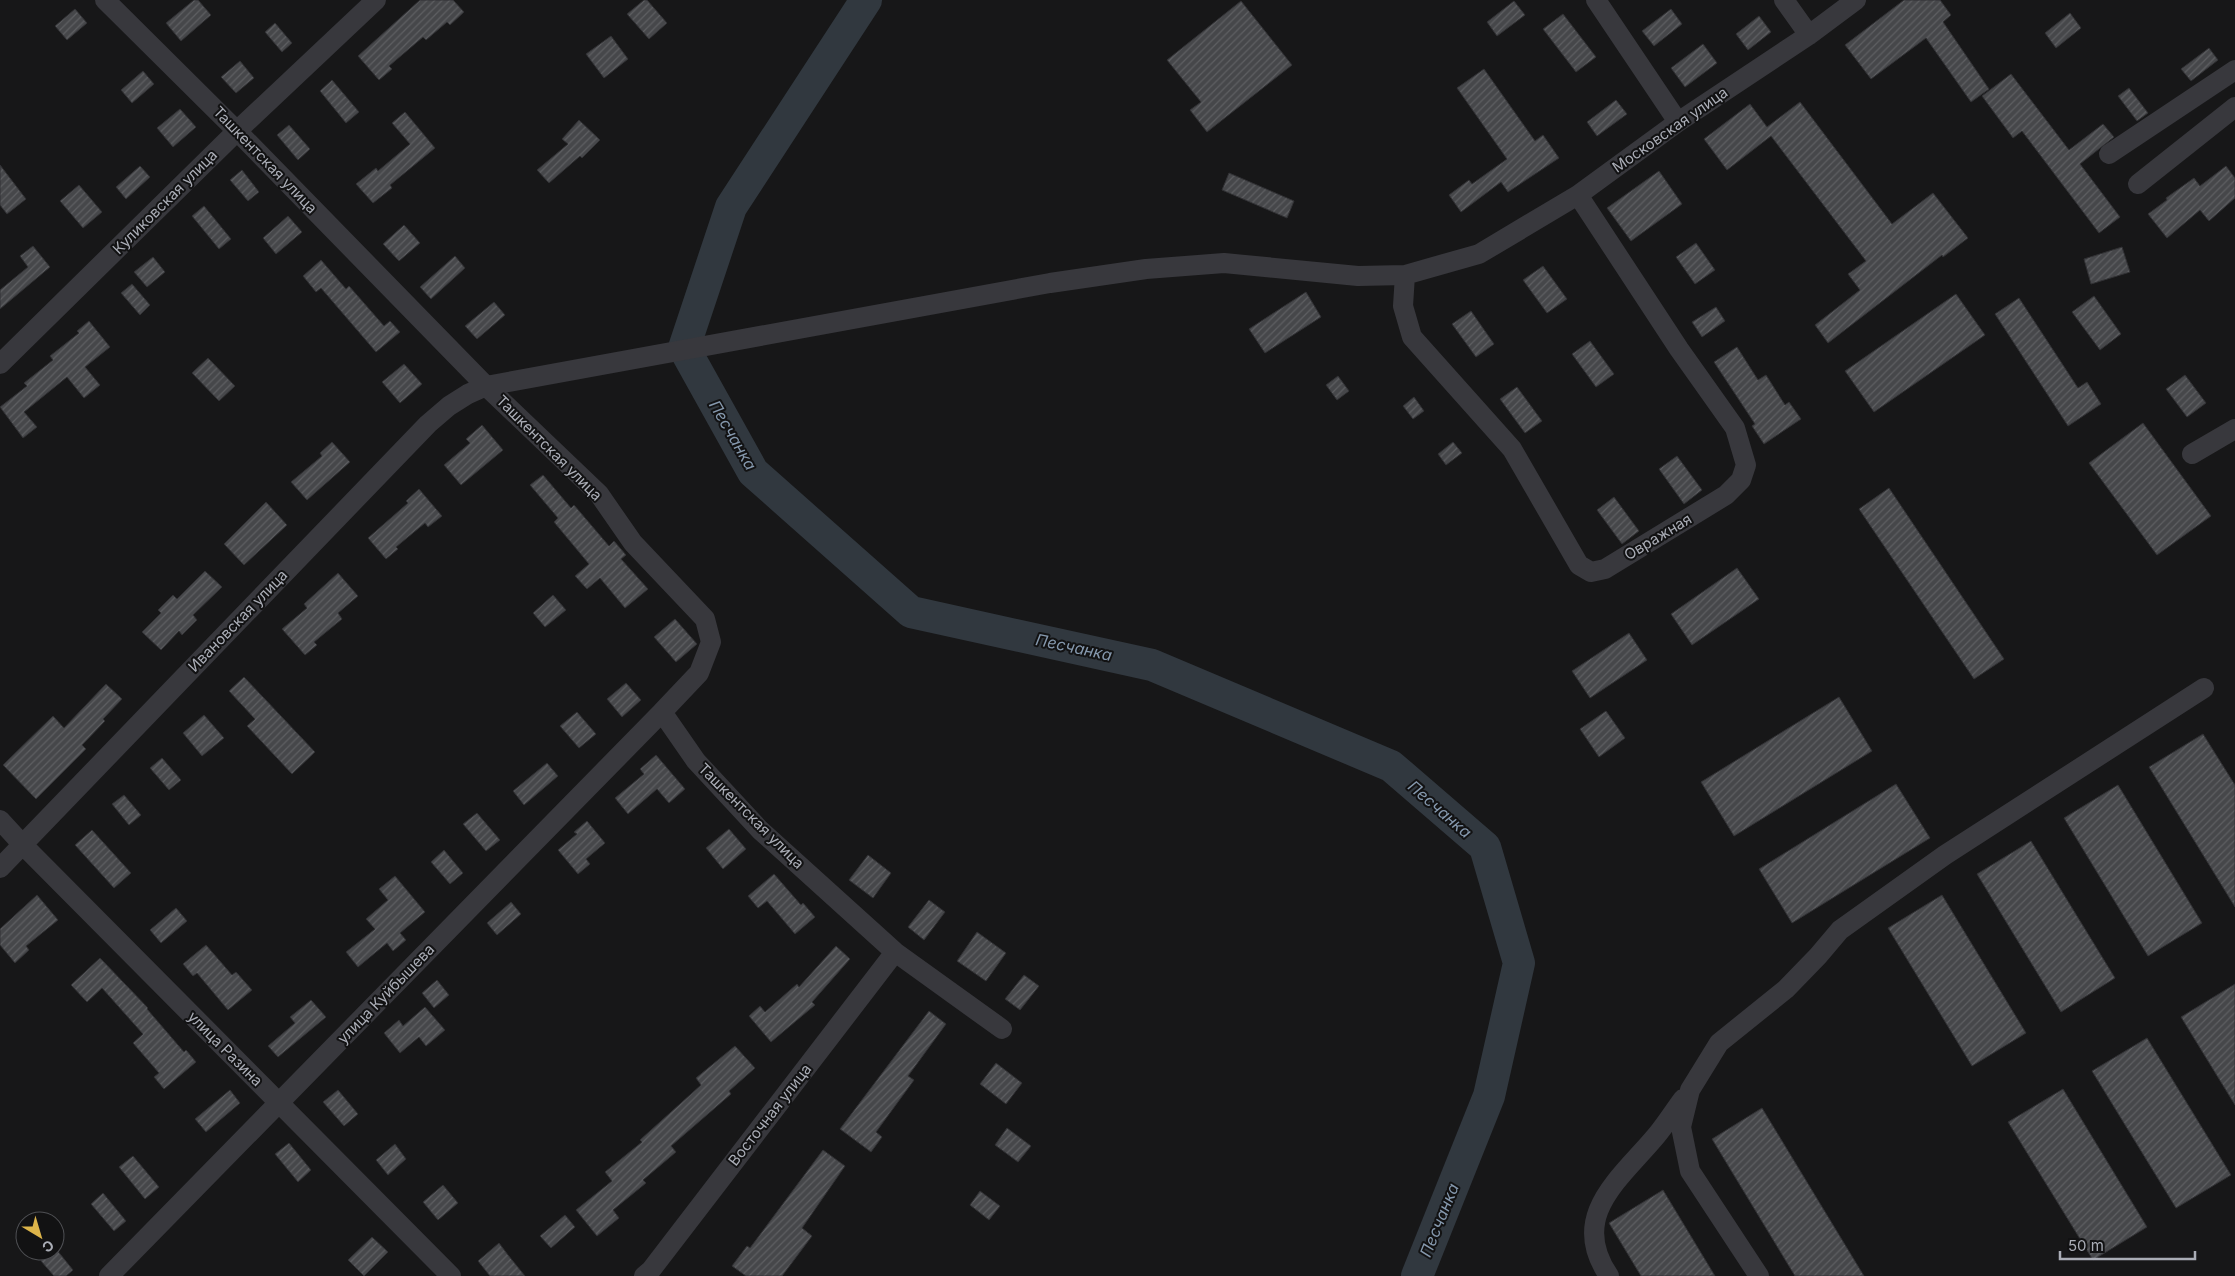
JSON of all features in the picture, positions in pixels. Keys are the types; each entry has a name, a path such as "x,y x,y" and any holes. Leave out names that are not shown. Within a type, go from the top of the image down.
{"street":[{"name":"Ташкентская улица","path":"105,0 237,131 486,386 599,494 633,543 705,619 711,642 699,673 662,712 696,761 760,830 895,952 1002,1029"},
{"name":"Куликовская улица","path":"0,364 237,131 376,0"},
{"path":"1596,0 1678,122"},
{"path":"1784,0 1808,35"},
{"name":"Московская улица","path":"1405,275 1479,254 1578,195 1678,122 1808,35 1856,0"},
{"path":"2109,154 2235,70"},
{"path":"2138,184 2235,107"},
{"name":"Овражная","path":"1405,275 1403,306 1412,337 1512,448 1579,565 1591,572 1605,569 1726,495 1741,480 1746,465 1735,428 1679,349 1578,195"},
{"name":"Ивановская улица","path":"0,868 428,424 449,406 468,394 486,386 1050,283 1146,270 1224,263 1358,276 1405,275"},
{"path":"2192,454 2235,429"},
{"path":"1609,1276 1599,1261 1594,1231 1603,1198 1656,1136 1690,1090 1719,1043 1786,989 1840,930 1945,855 2204,688"},
{"name":"улица Куйбышева","path":"109,1276 662,712"},
{"name":"улица Разина","path":"0,820 451,1276"},
{"name":"Восточная улица","path":"644,1276 651,1270 895,952"},
{"path":"1690,1090 1681,1127 1690,1172 1759,1276"}],"building":[{"path":"194,0 198,0 211,15 181,41 166,23"},
{"path":"420,0 453,0 464,12 450,25 447,22 426,40 423,37 389,66 392,69 379,80 358,56"},
{"path":"644,0 647,0 667,23 649,39 627,14"},
{"path":"1904,0 1940,0 1951,15 1943,22 1989,89 1971,102 1926,38 1871,79 1845,45"},
{"path":"1241,1 1292,65 1207,132 1190,110 1201,102 1167,60"},
{"path":"1514,1 1525,15 1497,36 1487,22"},
{"path":"75,9 87,23 67,40 55,26"},
{"path":"1671,9 1682,24 1654,46 1642,31"},
{"path":"2070,13 2081,28 2056,48 2045,33"},
{"path":"1563,14 1596,57 1576,72 1543,29"},
{"path":"1759,16 1771,32 1748,50 1736,34"},
{"path":"275,23 292,43 282,52 265,32"},
{"path":"611,36 628,59 604,78 586,54"},
{"path":"1703,44 1717,63 1685,87 1671,68"},
{"path":"2209,48 2218,60 2191,81 2181,69"},
{"path":"240,61 254,78 236,93 221,77"},
{"path":"1484,69 1535,141 1543,135 1559,158 1508,192 1501,182 1461,212 1449,195 1469,180 1472,184 1507,159 1457,88"},
{"path":"143,71 154,84 132,103 121,90"},
{"path":"2011,74 2069,150 2103,124 2114,137 2080,164 2120,217 2099,233 2022,131 2013,138 1982,96"},
{"path":"332,80 359,112 346,123 320,91"},
{"path":"2129,88 2148,113 2137,121 2118,96"},
{"path":"1616,100 1627,114 1597,136 1587,122"},
{"path":"1800,102 1892,224 1933,193 1968,238 1943,257 1942,255 1828,343 1815,325 1860,290 1848,274 1866,261 1771,136 1727,170 1704,139 1750,104 1767,127"},
{"path":"180,109 196,127 173,147 157,128"},
{"path":"405,112 435,148 390,185 392,188 373,203 356,184 376,168 378,171 410,144 392,123"},
{"path":"579,120 600,140 582,158 580,156 549,183 537,170 568,144 562,139"},
{"path":"289,125 310,149 298,160 277,135"},
{"path":"0,165 26,199 7,214 0,205"},
{"path":"140,166 150,177 126,199 116,187"},
{"path":"2226,166 2235,178 2235,198 2209,221 2200,210 2167,238 2148,214 2167,200 2166,198 2194,178 2200,186"},
{"path":"242,170 259,192 248,201 230,180"},
{"path":"1659,171 1682,204 1631,241 1607,208"},
{"path":"1229,173 1294,201 1287,218 1222,190"},
{"path":"79,185 102,212 83,228 60,201"},
{"path":"204,206 231,239 219,249 192,216"},
{"path":"288,216 302,232 276,254 263,238"},
{"path":"404,225 420,243 399,261 383,244"},
{"path":"1696,243 1715,270 1695,284 1676,257"},
{"path":"33,246 50,267 0,309 0,290 28,267 20,256"},
{"path":"2122,247 2130,272 2091,284 2084,259"},
{"path":"455,256 465,268 431,299 420,287"},
{"path":"153,257 165,272 147,287 134,272"},
{"path":"321,260 346,289 349,286 384,326 390,321 400,332 376,352 321,288 316,292 303,276"},
{"path":"1543,266 1567,299 1547,313 1523,280"},
{"path":"132,284 150,305 140,315 121,293"},
{"path":"1306,292 1321,317 1265,353 1249,329"},
{"path":"1956,294 1985,335 1874,412 1845,371"},
{"path":"2094,296 2121,334 2100,350 2072,312"},
{"path":"2019,298 2078,388 2087,382 2101,404 2068,426 1995,314"},
{"path":"494,302 505,315 477,339 465,326"},
{"path":"1716,307 1725,321 1702,337 1692,322"},
{"path":"1471,311 1494,344 1476,357 1452,324"},
{"path":"89,321 110,347 85,367 100,385 84,398 67,377 24,412 37,427 23,438 0,407 27,386 24,383 53,360 50,356 79,333 77,331"},
{"path":"1590,341 1614,374 1596,387 1572,354"},
{"path":"1737,347 1758,380 1766,375 1785,405 1789,402 1801,419 1764,444 1752,426 1755,424 1714,362"},
{"path":"208,358 235,386 219,401 192,373"},
{"path":"404,364 422,384 400,403 382,382"},
{"path":"2185,375 2206,403 2187,417 2166,389"},
{"path":"1338,376 1349,391 1337,400 1326,385"},
{"path":"1517,387 1542,421 1525,433 1500,399"},
{"path":"1414,397 1424,411 1413,419 1403,406"},
{"path":"2143,423 2211,516 2157,555 2089,463"},
{"path":"482,425 503,450 461,485 444,465 470,443 466,439"},
{"path":"332,442 350,462 307,500 291,482 322,456 320,453"},
{"path":"1453,442 1462,453 1446,465 1438,454"},
{"path":"1677,456 1702,490 1684,504 1659,469"},
{"path":"543,475 571,508 574,505 609,546 614,541 626,555 621,559 648,589 625,608 600,578 587,589 575,576 589,564 554,522 558,518 530,485"},
{"path":"1889,488 2004,659 1974,679 1859,509"},
{"path":"419,489 442,516 428,527 425,523 396,547 398,549 386,559 368,538 408,503 406,501"},
{"path":"1614,497 1639,531 1622,544 1597,510"},
{"path":"266,502 287,525 244,565 224,544"},
{"path":"1737,568 1759,599 1692,645 1671,614"},
{"path":"205,571 222,587 193,615 197,620 182,635 179,631 161,650 142,632 161,613 158,610 173,595 177,599"},
{"path":"338,573 358,596 338,613 342,619 314,642 317,645 305,655 282,629 307,608 304,604"},
{"path":"553,595 566,610 545,627 533,613"},
{"path":"675,619 697,644 676,662 654,637"},
{"path":"1629,633 1647,660 1590,698 1572,671"},
{"path":"244,677 315,752 292,774 247,726 255,719 229,691"},
{"path":"626,683 641,700 622,717 607,699"},
{"path":"106,684 122,699 103,719 105,721 82,745 86,749 36,799 3,765 53,716 64,728"},
{"path":"1839,697 1872,751 1734,836 1701,782"},
{"path":"1606,711 1625,738 1599,757 1580,729"},
{"path":"577,712 596,734 579,748 560,726"},
{"path":"204,715 224,738 202,756 183,733"},
{"path":"2203,734 2235,785 2235,907 2149,767"},
{"path":"656,755 685,789 669,803 657,789 628,814 615,798 644,774 640,769"},
{"path":"162,758 181,780 169,790 150,768"},
{"path":"547,763 558,776 524,805 513,791"},
{"path":"1896,784 1930,838 1792,923 1759,869"},
{"path":"2118,785 2202,923 2148,956 2064,818"},
{"path":"124,795 141,815 129,825 112,804"},
{"path":"477,813 500,840 486,851 463,824"},
{"path":"587,821 605,843 586,859 590,864 578,874 558,850 577,834 574,832"},
{"path":"729,829 746,849 723,869 706,848"},
{"path":"92,830 131,873 114,888 75,845"},
{"path":"2031,841 2115,978 2061,1012 1977,874"},
{"path":"444,850 463,873 450,884 431,862"},
{"path":"868,855 891,873 873,898 849,880"},
{"path":"774,874 801,905 803,903 815,917 795,934 767,901 758,908 748,896"},
{"path":"395,876 425,912 400,933 406,940 393,951 387,943 358,967 346,952 375,929 366,919 388,900 379,889"},
{"path":"37,895 58,920 26,946 29,950 15,963 0,945 0,929"},
{"path":"1942,895 2026,1033 1972,1066 1888,928"},
{"path":"929,900 945,912 924,940 908,927"},
{"path":"511,902 521,914 497,935 487,923"},
{"path":"176,908 187,921 161,943 150,930"},
{"path":"977,932 1006,953 986,981 957,961"},
{"path":"206,945 232,975 236,972 252,990 228,1010 197,973 193,976 183,964"},
{"path":"836,946 850,959 812,1002 815,1005 771,1042 749,1016 760,1006 765,1012 797,984 799,987"},
{"path":"100,958 148,1008 184,1052 186,1050 196,1062 164,1089 154,1077 159,1073 133,1043 143,1034 102,988 87,1002 71,985"},
{"path":"1024,975 1039,986 1020,1010 1005,999"},
{"path":"437,980 449,995 434,1008 422,993"},
{"path":"2235,984 2235,1105 2181,1017"},
{"path":"311,1000 326,1017 278,1057 268,1046 295,1023 290,1017"},
{"path":"425,1007 445,1030 426,1046 419,1037 400,1053 384,1033 399,1020 403,1026"},
{"path":"929,1011 946,1024 908,1076 914,1080 876,1132 882,1137 871,1152 840,1129"},
{"path":"2147,1038 2231,1175 2176,1208 2092,1071"},
{"path":"735,1046 755,1068 729,1091 731,1094 671,1146 676,1152 643,1180 646,1183 613,1210 619,1218 597,1236 576,1210 612,1181 605,1172 642,1142 640,1140 701,1085 696,1078"},
{"path":"996,1063 1022,1083 1006,1104 980,1084"},
{"path":"2063,1089 2147,1227 2093,1260 2008,1122"},
{"path":"230,1090 240,1103 206,1132 195,1119"},
{"path":"338,1090 358,1114 344,1126 323,1102"},
{"path":"1762,1108 1864,1276 1795,1276 1712,1139"},
{"path":"1007,1128 1031,1146 1018,1162 995,1145"},
{"path":"289,1143 311,1170 298,1182 275,1154"},
{"path":"395,1144 406,1159 388,1175 376,1160"},
{"path":"823,1150 845,1166 802,1228 812,1236 782,1276 746,1276 732,1266 747,1246 750,1248"},
{"path":"133,1156 159,1187 145,1199 119,1167"},
{"path":"443,1185 458,1203 438,1220 423,1202"},
{"path":"1663,1190 1715,1276 1641,1276 1609,1223"},
{"path":"980,1191 1000,1206 989,1220 970,1205"},
{"path":"103,1193 126,1221 114,1231 91,1204"},
{"path":"565,1215 575,1227 551,1248 540,1236"},
{"path":"372,1237 388,1252 364,1276 348,1260"},
{"path":"499,1243 525,1276 490,1276 478,1261"},
{"path":"65,1260 73,1270 66,1276 54,1276 41,1261"}],"waterway":[{"name":"Песчанка","path":"866,0 731,207 684,348 753,472 911,612 1152,665 1391,766 1485,847 1519,963 1489,1096 1417,1276"}]}
